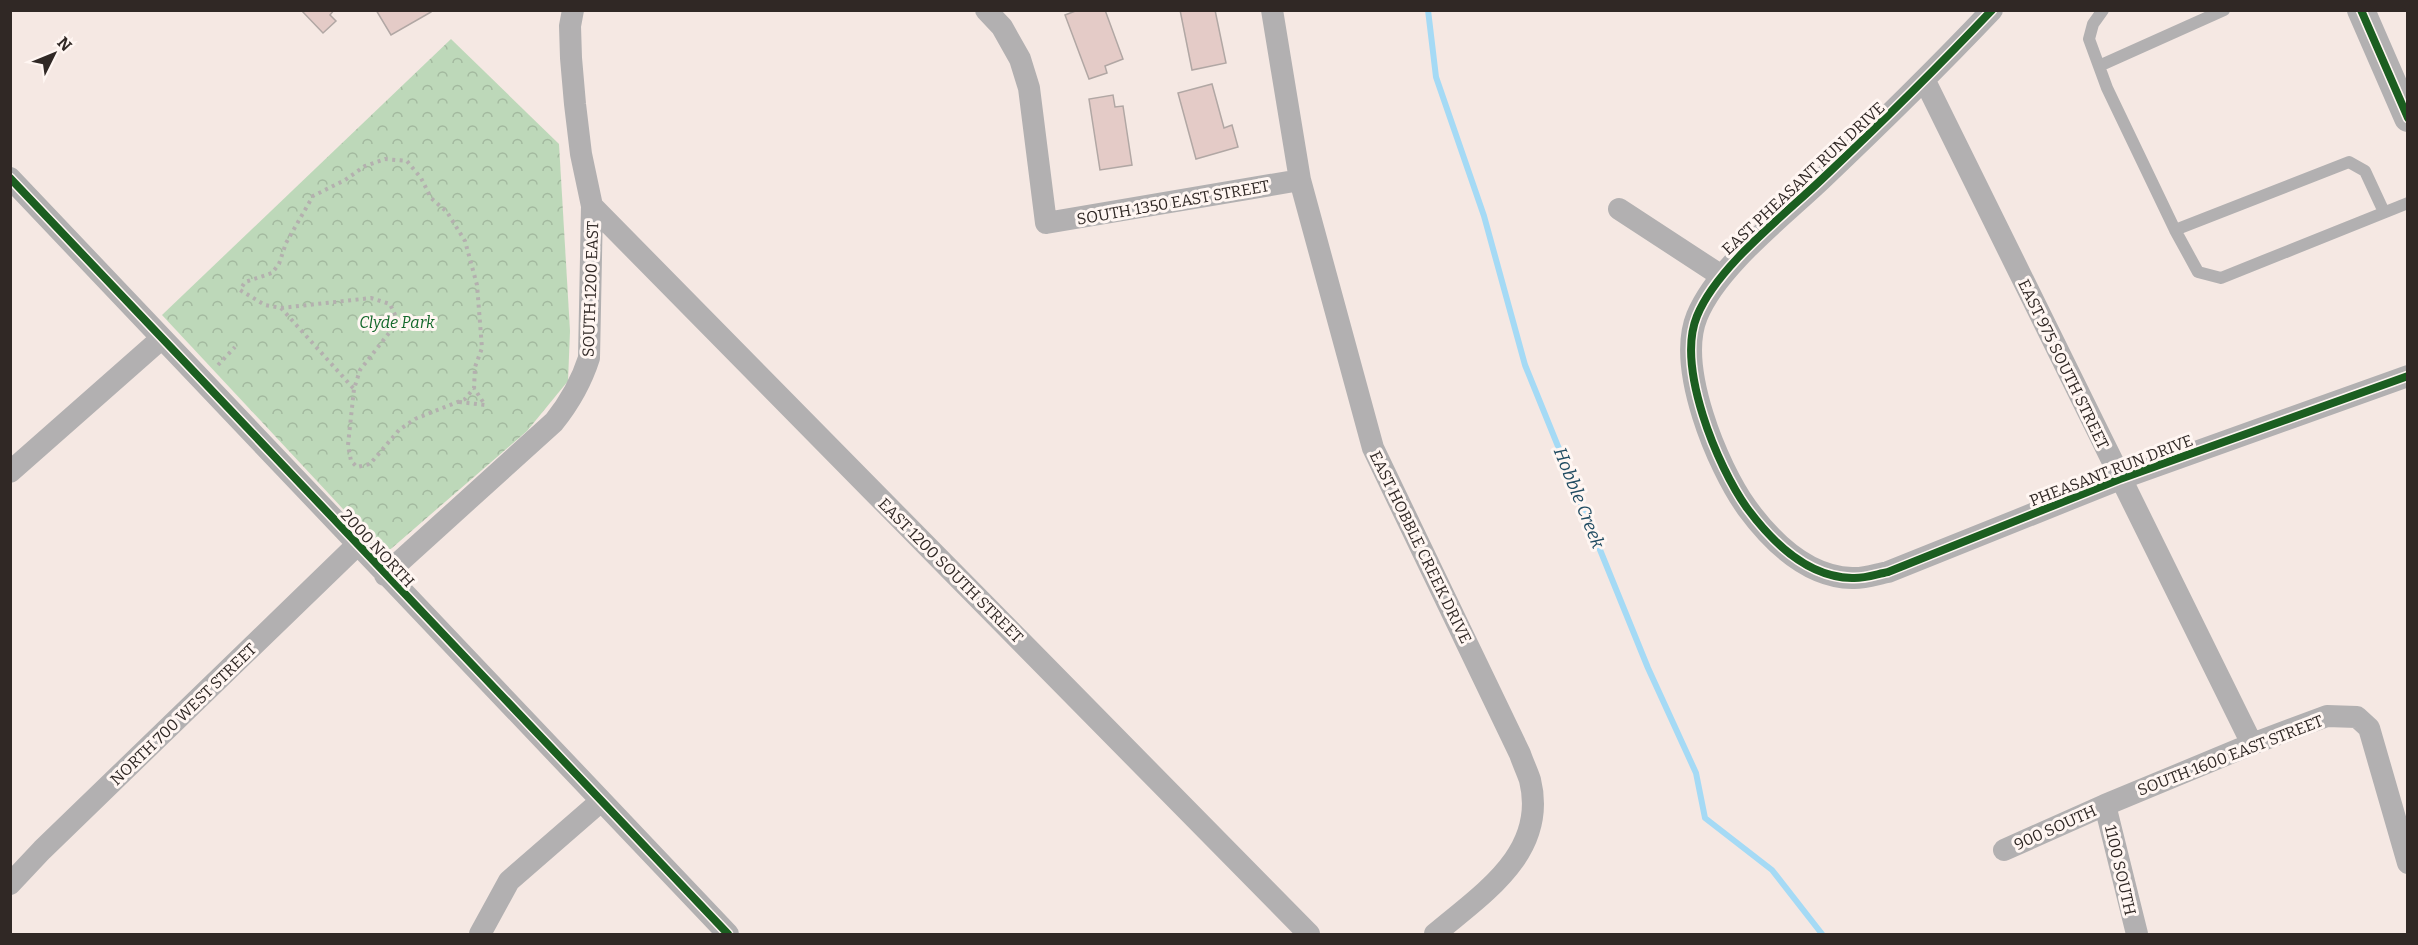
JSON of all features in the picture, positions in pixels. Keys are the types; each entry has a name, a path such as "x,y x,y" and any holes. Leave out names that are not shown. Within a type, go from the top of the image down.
{"street":[{"name":"SOUTH 1200 EAST","path":"385,575 545,430 571,400 583,378 589,358 592,206 581,154 575,104 570,26 573,10"},
{"name":"SOUTH 1350 EAST STREET","path":"986,10 1002,27 1020,59 1029,88 1046,224 1300,180"},
{"name":"EAST HOBBLE CREEK DRIVE","path":"1272,10 1300,180 1373,448 1520,754 1530,781 1533,809 1527,838 1514,863 1494,884 1435,934"},
{"name":"EAST PHEASANT RUN DRIVE","path":"1822,574 1785,550 1761,528 1731,482 1712,440 1699,403 1691,354 1696,317 1720,275 1925,81 1992,10"},
{"path":"2361,10 2408,117"},
{"name":"EAST 975 SOUTH STREET","path":"1925,81 2252,744"},
{"name":"2000 NORTH","path":"10,178 728,934"},
{"name":"EAST 1200 SOUTH STREET","path":"592,206 1309,934"},
{"path":"1619,209 1720,275"},
{"path":"10,472 162,338"},
{"name":"PHEASANT RUN DRIVE","path":"1822,574 1854,579 1888,572 2120,479 2408,376"},
{"name":"NORTH 700 WEST STREET","path":"10,884 42,850 357,545"},
{"name":"SOUTH 1600 EAST STREET","path":"2105,805 2252,744 2327,716 2357,717 2369,728 2408,862"},
{"path":"480,934 509,881 601,801"},
{"name":"900 SOUTH","path":"2004,850 2105,805"},
{"name":"1100 SOUTH","path":"2105,805 2137,934"}],"lane":[{"path":"2103,10 2093,24 2090,39 2099,66 2107,88 2175,230 2198,272 2222,278 2408,203"},
{"path":"2099,66 2224,10"},
{"path":"2175,230 2349,162 2365,171 2384,212"}],"path":[{"path":"458,402 485,405 474,388 475,368 482,348 477,285 465,241 447,212 431,198 421,178 407,161 385,159 375,162 313,196 286,243 279,264 272,273 245,282 240,290 265,305 281,309 371,298 390,304 396,317 389,333 360,370 354,389 348,445 351,461 357,467 370,464 399,429 415,419 465,399 474,388"},
{"path":"281,309 354,389"},
{"path":"218,365 235,347"}],"green space":[{"name":"Clyde Park","path":"451,39 559,144 570,331 568,381 527,431 385,554 162,315"}],"building":[{"path":"301,10 334,10 330,15 336,21 323,33"},
{"path":"376,10 431,10 431,12 391,35"},
{"path":"1078,10 1105,10 1123,59 1105,66 1107,73 1089,79 1065,15"},
{"path":"1180,10 1215,10 1226,63 1192,70"},
{"path":"1212,84 1224,128 1232,125 1238,147 1196,159 1178,93"},
{"path":"1113,95 1115,107 1123,106 1132,165 1100,170 1089,99"}],"waterway":[{"name":"Hobble Creek","path":"1428,10 1436,77 1484,216 1525,365 1648,668 1696,773 1705,818 1772,870 1822,934"}],"cycle path":[{"path":"1992,10 1886,118 1735,261 1719,279 1697,316 1692,337 1692,362 1696,388 1712,442 1735,490 1757,521 1780,545 1806,564 1836,576 1861,578 1888,572 2120,479 2408,376"},
{"path":"2361,10 2408,118"},
{"path":"10,178 728,934"}]}
